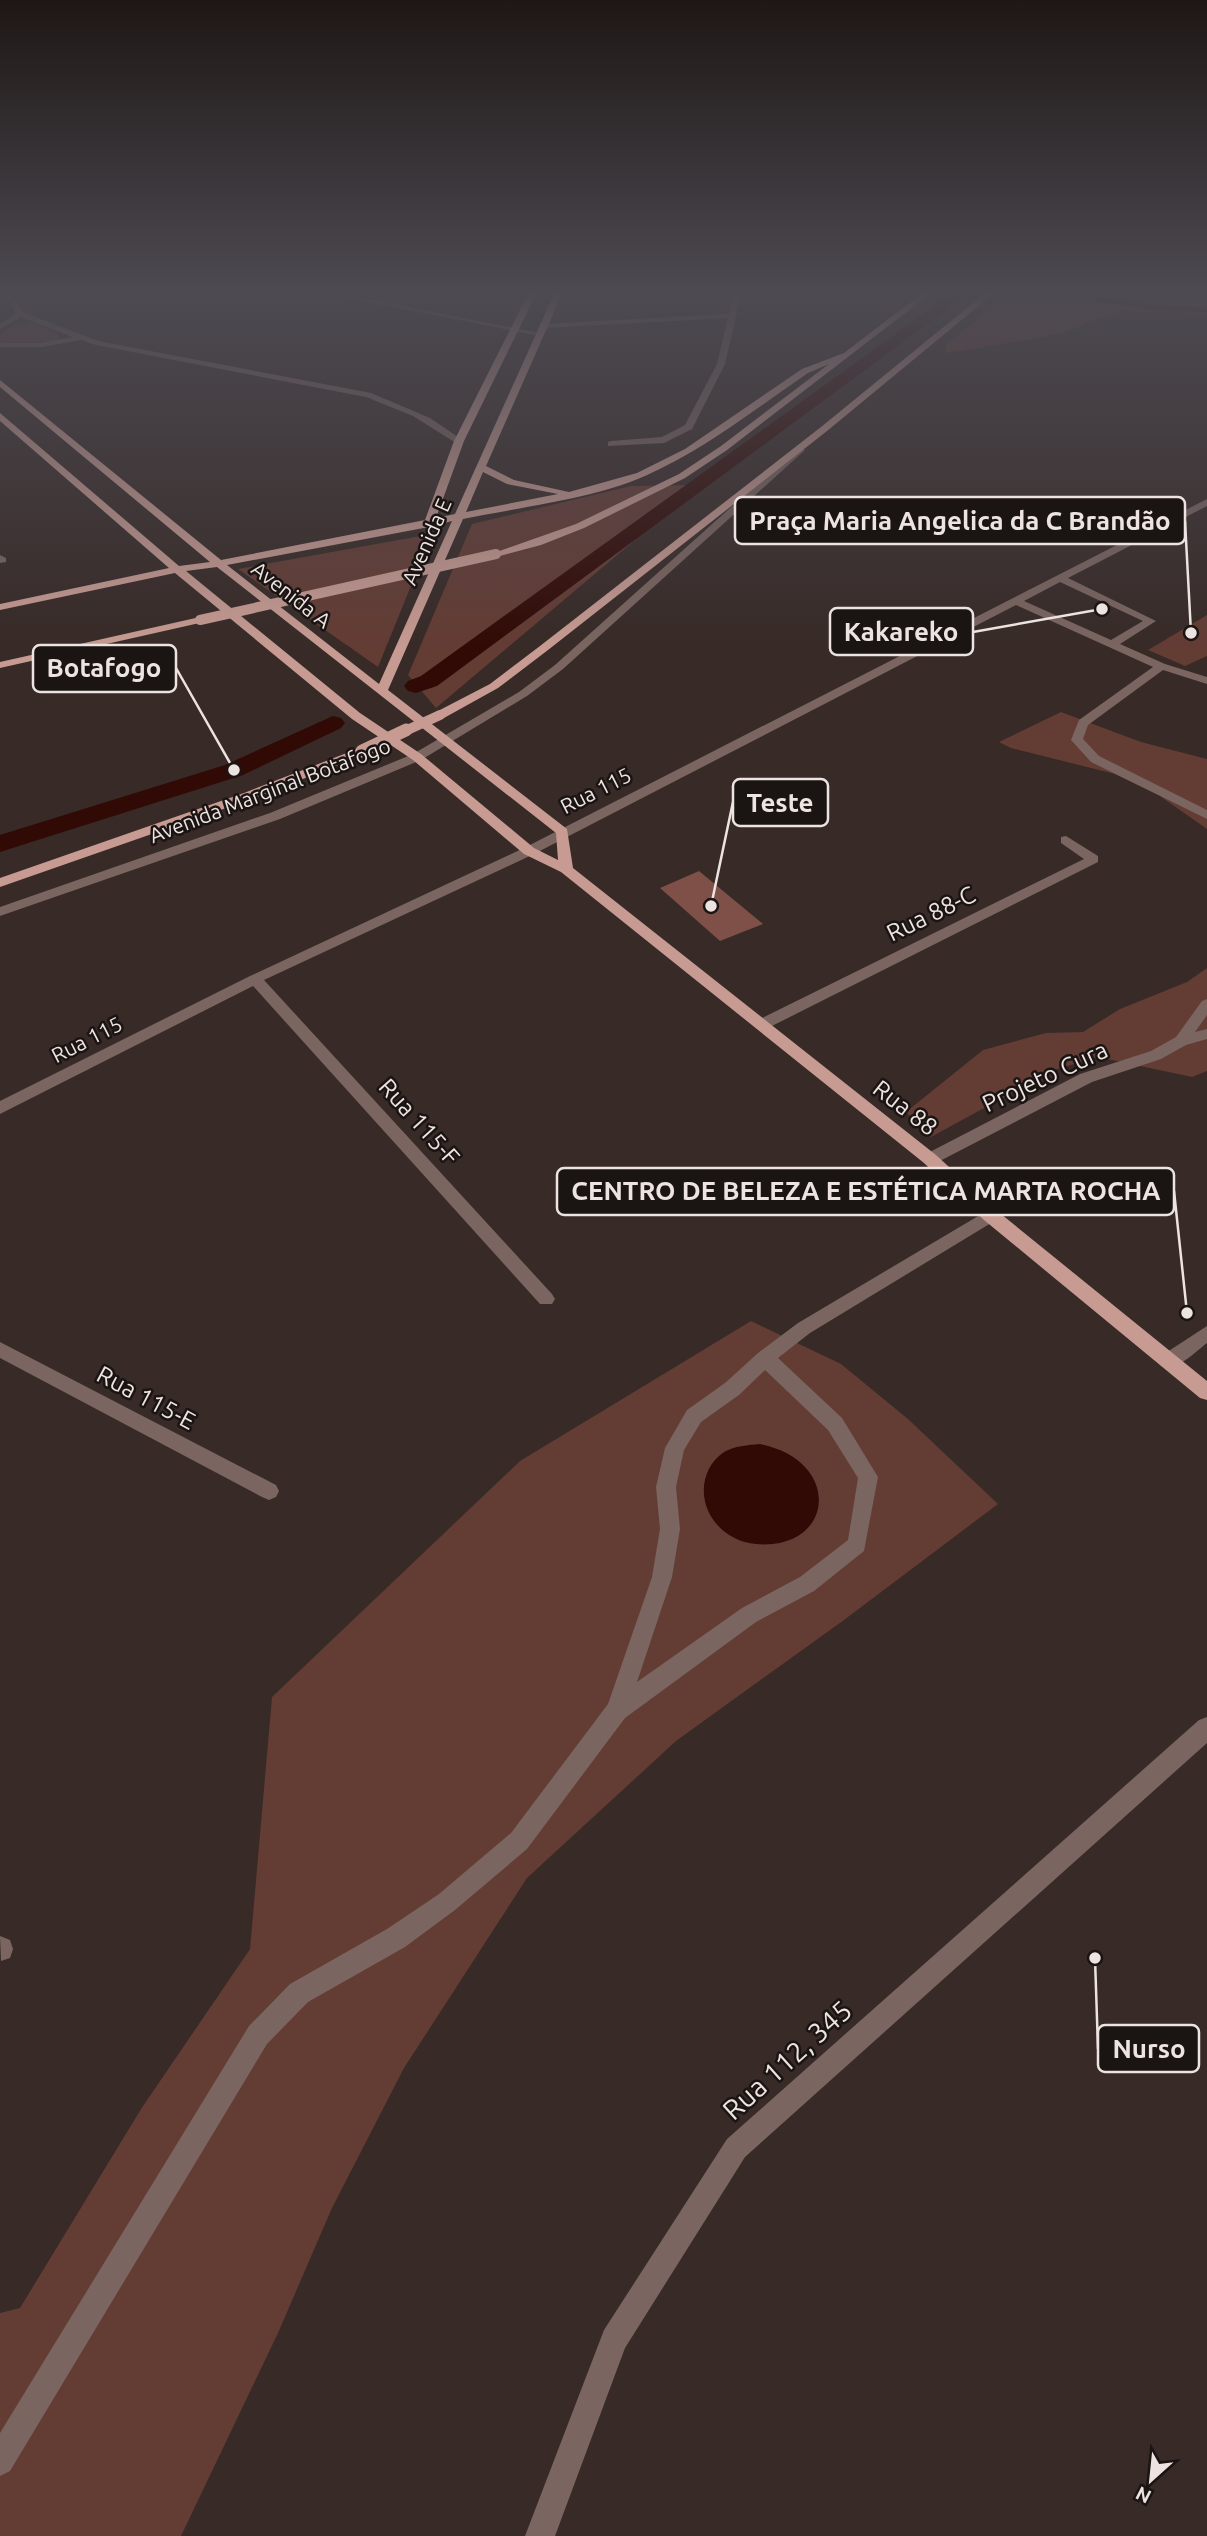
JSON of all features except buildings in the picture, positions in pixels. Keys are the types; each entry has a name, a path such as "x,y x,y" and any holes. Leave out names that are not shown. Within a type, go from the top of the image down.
{"main road":[{"name":"Avenida A","path":"36,412 219,564 562,832"},
{"name":"Avenida E","path":"429,524 459,441 474,412"},
{"name":"Avenida E","path":"382,690 506,412"},
{"path":"0,607 177,569 219,564 578,493 640,475 688,451 745,412"},
{"path":"0,666 537,543 580,526 682,476 770,412"},
{"name":"Avenida Marginal Botafogo","path":"0,883 248,796 362,751 440,715 494,686 844,412"},
{"path":"0,416 177,569 356,716 417,757 529,851"},
{"path":"482,467 491,474 515,483 578,493"},
{"path":"562,832 566,869"},
{"name":"Rua 88","path":"529,851 566,869 930,1158 989,1214 1207,1392"}],"street":[{"path":"414,412 437,424 459,441"},
{"path":"611,443 664,440 689,427 696,412"},
{"name":"Avenida Marginal Botafogo","path":"0,912 275,816 417,757 523,694 559,667 824,429"},
{"name":"Rua 115","path":"0,1108 256,979 529,851 1207,502"},
{"path":"1061,578 1151,621 1112,644"},
{"path":"1016,601 1161,666 1207,681"},
{"path":"1161,666 1083,723 1077,740 1095,759 1207,815"},
{"name":"Rua 88-C","path":"761,1025 1093,859 1066,840"},
{"name":"Rua 115-F","path":"256,979 546,1299"},
{"name":"Projeto Cura","path":"1181,1041 1207,1004"},
{"name":"Projeto Cura","path":"930,1158 1086,1077 1156,1055 1181,1041 1207,1034"},
{"path":"617,1710 662,1577 670,1529 666,1487 675,1448 694,1416 732,1389 765,1358 804,1328 989,1214"},
{"path":"1168,1361 1207,1333"},
{"name":"Rua 115-E","path":"0,1349 269,1491"},
{"path":"0,2461 258,2035 299,1993 396,1938 447,1902 519,1841 617,1710 749,1615 807,1584 857,1545 868,1477 835,1424 765,1358"},
{"name":"Rua 112, 345","path":"540,2536 614,2340 736,2148 1207,1728"}],"shaded area":[{"path":"700,485 436,708 408,675 472,524 631,486"},
{"path":"432,534 378,667 238,569"},
{"path":"1207,615 1207,656 1185,666 1148,650"},
{"path":"1061,712 1141,742 1207,759 1207,829 1157,794 1115,774 1011,748 999,742"},
{"path":"1207,968 1207,1071 1192,1077 1098,1057 1054,1070 931,1137 906,1112 983,1050 1046,1033 1083,1032 1120,1009 1187,982"},
{"path":"751,1321 841,1364 908,1419 998,1504 844,1620 676,1741 527,1878 404,2068 332,2208 278,2333 181,2536 0,2536 0,2313 20,2308 141,2109 250,1949 272,1697 520,1461"},
{"path":"760,1444 787,1453 806,1468 816,1485 819,1503 814,1520 801,1534 782,1542 756,1544 731,1536 712,1518 705,1501 707,1474 717,1458 733,1448"}],"waterway":[{"path":"416,686 429,681 798,412"},
{"path":"0,844 234,770 333,723"}],"place":[{"name":"Kakareko","path":"1102,609"},
{"name":"Praça Maria Angelica da C Brandão","path":"1191,633"},
{"name":"Botafogo","path":"234,770"},
{"name":"Teste","path":"711,906"},
{"name":"CENTRO DE BELEZA E ESTÉTICA MARTA ROCHA","path":"1187,1313"},
{"name":"Nurso","path":"1095,1958"}]}
